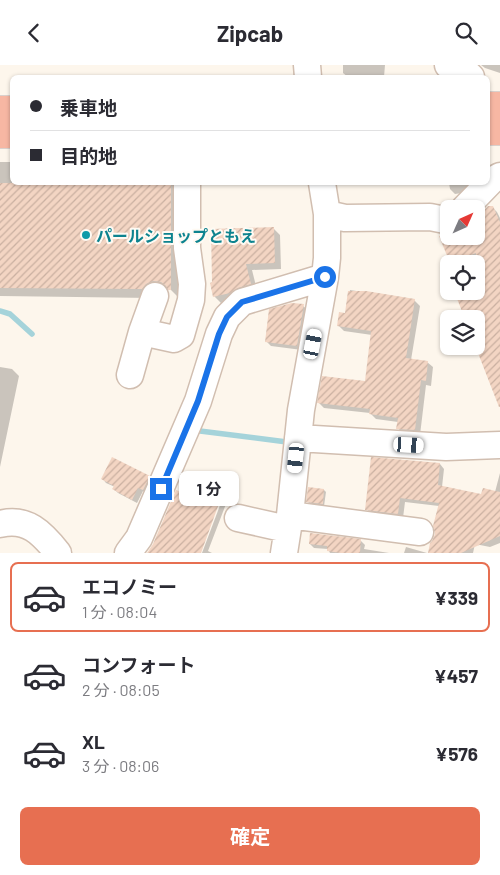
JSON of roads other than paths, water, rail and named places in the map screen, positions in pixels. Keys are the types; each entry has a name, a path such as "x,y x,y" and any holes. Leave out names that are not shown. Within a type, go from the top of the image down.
{"street":[{"path":"448,65 469,75"},
{"path":"142,332 174,339 182,335 191,300 192,284 187,248 187,185"},
{"path":"287,532 306,383 327,258 328,214 322,185"},
{"path":"473,200 487,185"},
{"path":"328,214 345,218 430,217 440,219"},
{"path":"128,553 139,538 198,401 219,334 227,317 242,302 325,277"},
{"path":"126,369 155,296"},
{"path":"298,439 446,447 500,445"},
{"path":"238,517 287,532 420,532"},
{"path":"0,523 10,521 34,528 58,553"}],"waterway":[{"path":"0,311 10,314 32,334"},
{"path":"200,431 287,442"}],"place":[{"name":"パールショップともえ","path":"86,235"}]}
